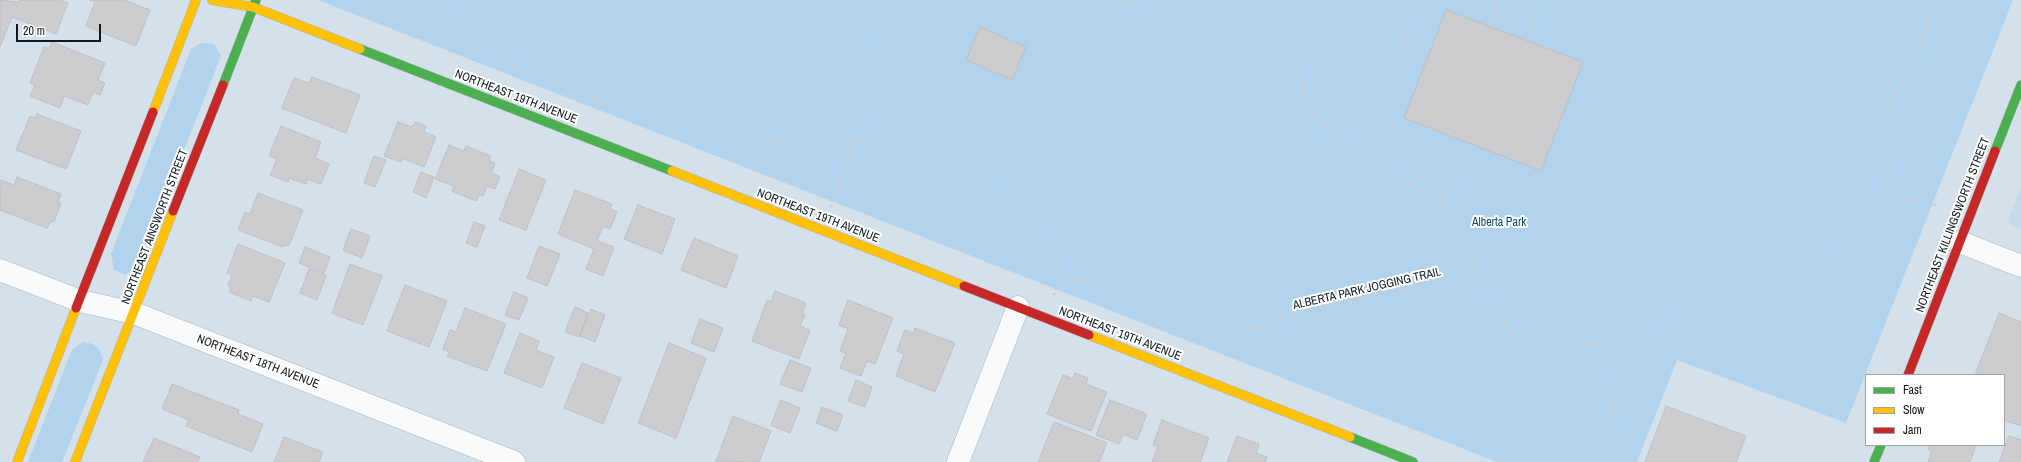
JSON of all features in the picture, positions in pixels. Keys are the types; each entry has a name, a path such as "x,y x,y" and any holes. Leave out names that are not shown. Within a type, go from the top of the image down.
{"street":[{"path":"17,462 196,0"},
{"name":"NORTHEAST 19TH AVENUE","path":"212,0 254,4 824,231 1413,462"},
{"name":"NORTHEAST AINSWORTH STREET","path":"75,462 254,4"},
{"name":"NORTHEAST KILLINGSWORTH STREET","path":"1908,374 2021,85"},
{"path":"1960,242 2021,266"},
{"name":"NORTHEAST 18TH AVENUE","path":"0,270 80,301 134,313 514,462"},
{"path":"958,462 1018,307"},
{"path":"1874,462 1881,446"}],"path":[{"name":"ALBERTA PARK JOGGING TRAIL","path":"403,0 444,11 472,29 521,70 576,93 647,114 678,134 714,142 854,141 904,126 920,124 942,130 1008,187 1039,228 1061,276 1143,300 1221,333 1254,330 1302,312 1475,274"},
{"path":"824,231 854,141 872,93 881,33 892,13 909,4 926,0"},
{"path":"1097,0 1120,8 1132,4 1138,0"},
{"path":"1252,0 1294,35 1326,50 1381,58 1404,54 1438,65"},
{"path":"1404,54 1406,22 1418,0"},
{"path":"1491,37 1495,8 1499,0"},
{"path":"1516,46 1544,10 1567,0"},
{"path":"1878,211 1896,138 1891,131 1882,126 1879,119 1886,105 1914,68 1921,51 1928,19 1924,0"},
{"path":"1454,23 1516,46 1568,67 1532,161 1418,117 1454,23"},
{"path":"1294,35 1299,75 1306,104 1321,125 1351,149 1393,176 1439,197 1458,232 1475,274 1490,301 1516,337 1552,354 1571,353 1585,347 1677,320 1825,271 1878,211 1891,204 1906,200 1920,200 1936,205"},
{"path":"1439,197 1459,176 1481,141"},
{"path":"1585,347 1613,406 1618,462"}],"shaded area":[{"path":"2021,187 2021,229 2007,223"}],"green space":[{"name":"Alberta Park","path":"318,0 2013,0 1846,423 1677,360 1637,462 1497,462"},
{"path":"200,43 214,44 221,56 138,266 125,275 114,270 111,254 191,49"},
{"path":"83,342 93,344 100,350 103,360 62,462 28,462 72,350"}],"building":[{"path":"0,0 18,2 19,0 60,0 68,3 56,34 12,17 0,47"},
{"path":"90,0 124,0 150,10 136,46 86,26 95,2"},
{"path":"1446,10 1583,62 1541,171 1404,118"},
{"path":"980,27 1026,47 1012,80 966,60"},
{"path":"52,42 105,63 98,80 105,83 100,95 93,92 88,105 64,96 60,108 30,96 35,85 30,83 44,47 49,49"},
{"path":"312,77 360,95 346,133 282,108 294,78 309,83"},
{"path":"37,114 81,131 66,169 16,150 30,116 35,118"},
{"path":"398,122 412,127 415,122 426,126 424,132 436,137 424,167 402,158 401,162 384,156"},
{"path":"281,126 321,142 315,158 329,164 321,184 307,179 306,184 289,178 288,182 270,175 277,159 269,156"},
{"path":"449,145 464,151 466,146 491,156 489,161 495,163 491,173 500,177 495,189 487,186 483,196 479,195 476,201 452,191 454,186 435,179"},
{"path":"374,156 386,160 375,187 364,183"},
{"path":"519,169 546,180 526,230 499,220"},
{"path":"421,172 434,177 426,198 413,192"},
{"path":"17,177 61,194 58,202 61,203 54,222 51,221 47,228 0,210 1,180 14,185"},
{"path":"575,190 612,204 610,209 617,212 610,229 603,226 597,241 614,247 603,276 586,269 594,249 558,234"},
{"path":"258,193 303,210 289,246 284,245 283,247 238,230 245,212 250,214"},
{"path":"638,205 675,219 662,254 624,239"},
{"path":"474,222 485,226 477,247 466,243"},
{"path":"351,229 370,236 362,258 343,250"},
{"path":"694,238 738,256 726,288 681,270"},
{"path":"238,244 285,263 269,302 253,296 251,301 229,292 231,287 228,286 232,275 227,273"},
{"path":"539,246 560,254 547,286 527,278"},
{"path":"305,247 330,257 324,273 299,263"},
{"path":"350,264 382,276 363,325 332,313"},
{"path":"309,269 326,275 317,300 300,293"},
{"path":"405,285 447,301 429,347 387,331"},
{"path":"775,291 806,303 802,314 805,315 800,326 810,330 799,359 752,341 767,300 771,302"},
{"path":"514,292 528,298 519,320 505,315"},
{"path":"848,300 893,318 875,364 867,361 861,376 840,368 846,353 840,351 848,329 839,325"},
{"path":"575,307 588,313 579,337 565,332"},
{"path":"465,308 506,324 487,371 447,356 449,352 443,349 450,330 456,332"},
{"path":"591,309 605,315 595,342 580,336"},
{"path":"1999,313 2021,322 2021,426 2005,420 2005,374 1975,374"},
{"path":"700,319 723,328 714,352 691,343"},
{"path":"915,328 955,343 935,392 896,376 904,354 897,351 905,330 913,333"},
{"path":"520,333 539,341 536,350 554,357 542,388 504,373"},
{"path":"669,343 706,358 676,438 638,423"},
{"path":"790,360 811,368 802,392 780,384"},
{"path":"582,363 621,378 603,424 564,408"},
{"path":"1075,373 1088,378 1086,384 1107,392 1091,431 1047,414 1063,375 1073,379"},
{"path":"856,380 872,387 865,407 848,401"},
{"path":"172,384 239,410 238,414 263,424 252,452 186,426 189,420 162,409"},
{"path":"781,400 800,408 790,433 771,425"},
{"path":"1110,400 1147,414 1137,440 1123,434 1119,444 1096,435"},
{"path":"1666,406 1746,436 1736,462 1645,462"},
{"path":"822,407 843,415 837,431 816,423"},
{"path":"733,416 771,431 759,462 716,461"},
{"path":"1162,420 1209,438 1200,462 1152,462 1158,447 1153,445"},
{"path":"1054,422 1107,443 1099,462 1038,462"},
{"path":"1237,436 1259,444 1256,453 1267,457 1265,462 1227,462"},
{"path":"2009,436 2021,440 2021,462 1999,462"},
{"path":"284,437 323,452 319,462 274,462"},
{"path":"154,438 200,457 198,462 143,462"},
{"path":"1929,446 1976,446 1970,462 1928,462 1932,451 1928,449"}],"traffic: fast":[{"path":"223,85 256,0"},
{"path":"360,49 672,171"},
{"path":"1995,151 2021,85"},
{"path":"1350,437 1413,462"},
{"path":"1874,462 1881,446"}],"traffic: slow":[{"path":"153,112 196,0"},
{"path":"212,0 253,7 360,49"},
{"path":"672,171 964,286"},
{"path":"75,462 173,211"},
{"path":"17,462 76,308"},
{"path":"1089,335 1350,437"}],"traffic: jam":[{"path":"173,211 223,85"},
{"path":"76,308 153,112"},
{"path":"1908,374 1995,151"},
{"path":"964,286 1089,335"}]}
